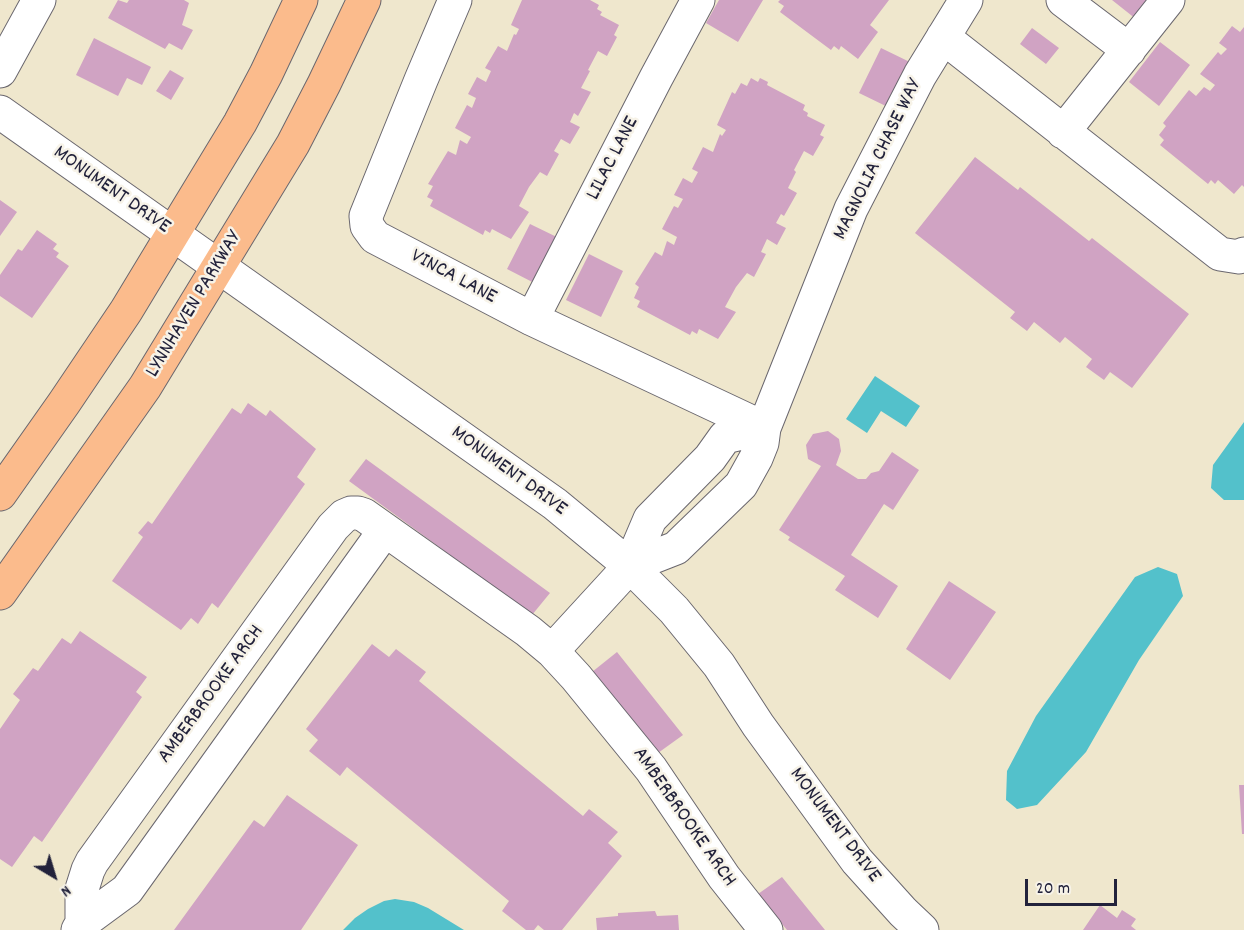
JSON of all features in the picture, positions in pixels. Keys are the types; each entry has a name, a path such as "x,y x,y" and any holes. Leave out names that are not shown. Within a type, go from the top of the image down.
{"main road":[{"path":"0,494 77,384 172,235 240,123 301,0"},
{"name":"LYNNHAVEN PARKWAY","path":"0,593 146,387 293,144 364,0"}],"street":[{"path":"0,71 39,0"},
{"name":"VINCA LANE","path":"455,0 366,216 367,226 375,237 532,319 764,428"},
{"name":"LILAC LANE","path":"532,319 698,0"},
{"name":"MAGNOLIA CHASE WAY","path":"630,566 676,548 741,485 762,443 764,428 851,209 920,75 966,0"},
{"path":"1063,0 1128,50"},
{"path":"1063,132 1168,0"},
{"path":"943,37 1220,254 1239,257 1244,254"},
{"name":"MONUMENT DRIVE","path":"0,112 555,504 630,566 674,610 719,665 758,725 857,861 920,929"},
{"name":"AMBERBROOKE ARCH","path":"80,927 82,889 92,862 333,527 344,516 358,513 364,514 528,631 552,651 651,769 724,877 766,930"},
{"name":"AMBERBROOKE ARCH","path":"80,927 127,890 385,530"},
{"path":"552,651 630,566"}],"water":[{"path":"875,376 920,406 906,427 881,411 867,433 846,419"},
{"path":"1244,422 1244,500 1224,500 1211,488 1213,465"},
{"path":"1158,567 1177,574 1183,596 1139,660 1086,752 1037,805 1017,809 1006,800 1007,771 1036,716 1135,577"},
{"path":"395,899 414,902 428,908 464,930 343,930 368,909 384,901"}],"building":[{"path":"118,0 127,3 129,0 184,0 189,3 182,25 193,30 182,50 169,43 165,49 108,18"},
{"path":"522,0 590,0 599,5 597,9 602,12 600,15 619,25 614,35 617,37 607,56 598,51 581,88 591,92 578,116 574,113 570,122 580,127 570,144 561,139 554,151 559,154 547,176 540,172 529,187 519,206 529,212 511,239 492,229 490,233 485,230 483,235 430,206 433,200 427,197 433,186 428,184 448,151 456,155 460,140 467,144 471,137 455,128 467,105 472,108 476,98 468,94 477,77 486,82 491,71 485,68 498,46 507,51 514,34 516,35 519,29 511,25"},
{"path":"719,0 763,0 738,42 706,23"},
{"path":"780,0 889,0 870,25 878,32 858,59 841,46 839,50 834,46 831,50 780,12 784,6 778,2"},
{"path":"1112,0 1159,0 1141,23"},
{"path":"1232,26 1240,32 1244,27 1244,187 1242,185 1234,194 1218,180 1215,184 1211,180 1208,184 1160,145 1164,140 1159,135 1166,126 1163,123 1189,90 1196,96 1204,87 1210,91 1215,85 1200,74 1218,52 1221,55 1227,49 1219,43"},
{"path":"1032,28 1059,48 1046,64 1020,44"},
{"path":"94,38 151,67 142,85 127,78 118,96 76,75"},
{"path":"1160,42 1190,65 1159,106 1129,82"},
{"path":"881,48 916,65 894,110 859,93"},
{"path":"170,70 184,78 171,100 156,91"},
{"path":"751,78 758,82 760,78 768,82 767,85 805,105 803,110 808,113 807,116 825,125 820,135 824,137 813,156 804,151 794,170 796,172 788,188 797,193 784,216 781,214 776,223 786,228 777,245 767,239 761,252 766,254 754,277 747,273 736,287 725,307 736,312 718,339 699,329 697,334 692,331 690,335 637,307 640,301 634,298 639,287 635,284 655,252 662,256 667,241 674,245 677,237 662,229 674,206 678,208 683,199 674,195 683,178 692,183 698,172 692,169 703,147 713,152 720,134 722,136 726,130 717,125 732,92 735,94 741,83 747,86"},
{"path":"975,157 1018,190 1020,187 1089,241 1092,238 1189,314 1132,388 1110,372 1104,380 1086,367 1092,359 1065,337 1060,343 1034,322 1027,331 1010,318 1015,312 915,233"},
{"path":"0,200 17,212 0,236"},
{"path":"530,224 565,241 542,287 507,269"},
{"path":"37,230 57,244 53,249 59,253 56,257 69,266 32,318 0,296 0,275 18,249 22,251"},
{"path":"589,254 623,271 601,317 566,300"},
{"path":"248,403 266,416 270,410 316,449 297,477 305,484 218,608 212,603 198,624 191,618 181,630 112,581 143,537 138,533 148,521 152,524 232,408 241,414"},
{"path":"828,431 839,439 841,451 836,465 858,479 866,479 871,473 879,471 892,452 919,470 893,510 884,504 851,555 898,586 878,618 835,590 845,576 788,540 790,537 779,530 821,466 808,459 806,445 813,434"},
{"path":"366,459 550,593 532,615 349,481"},
{"path":"949,581 996,612 950,680 906,649"},
{"path":"80,631 147,677 136,692 142,697 42,842 34,836 12,867 0,859 0,729 20,700 13,694 33,668 38,671 62,638 71,644"},
{"path":"372,644 389,657 396,649 426,672 419,681 583,816 589,809 618,832 608,843 622,856 562,930 544,930 538,925 534,930 526,930 502,911 509,901 347,767 340,776 309,751 318,740 306,729"},
{"path":"617,652 683,735 658,753 592,672"},
{"path":"1239,785 1244,785 1244,834 1242,834"},
{"path":"287,795 358,845 301,930 174,930 254,820 264,827"},
{"path":"782,877 825,930 787,930 758,894"},
{"path":"1100,905 1117,918 1122,910 1136,919 1131,926 1136,930 1083,930"},
{"path":"655,911 657,916 678,915 679,930 597,930 596,918 618,916 618,913"}]}
